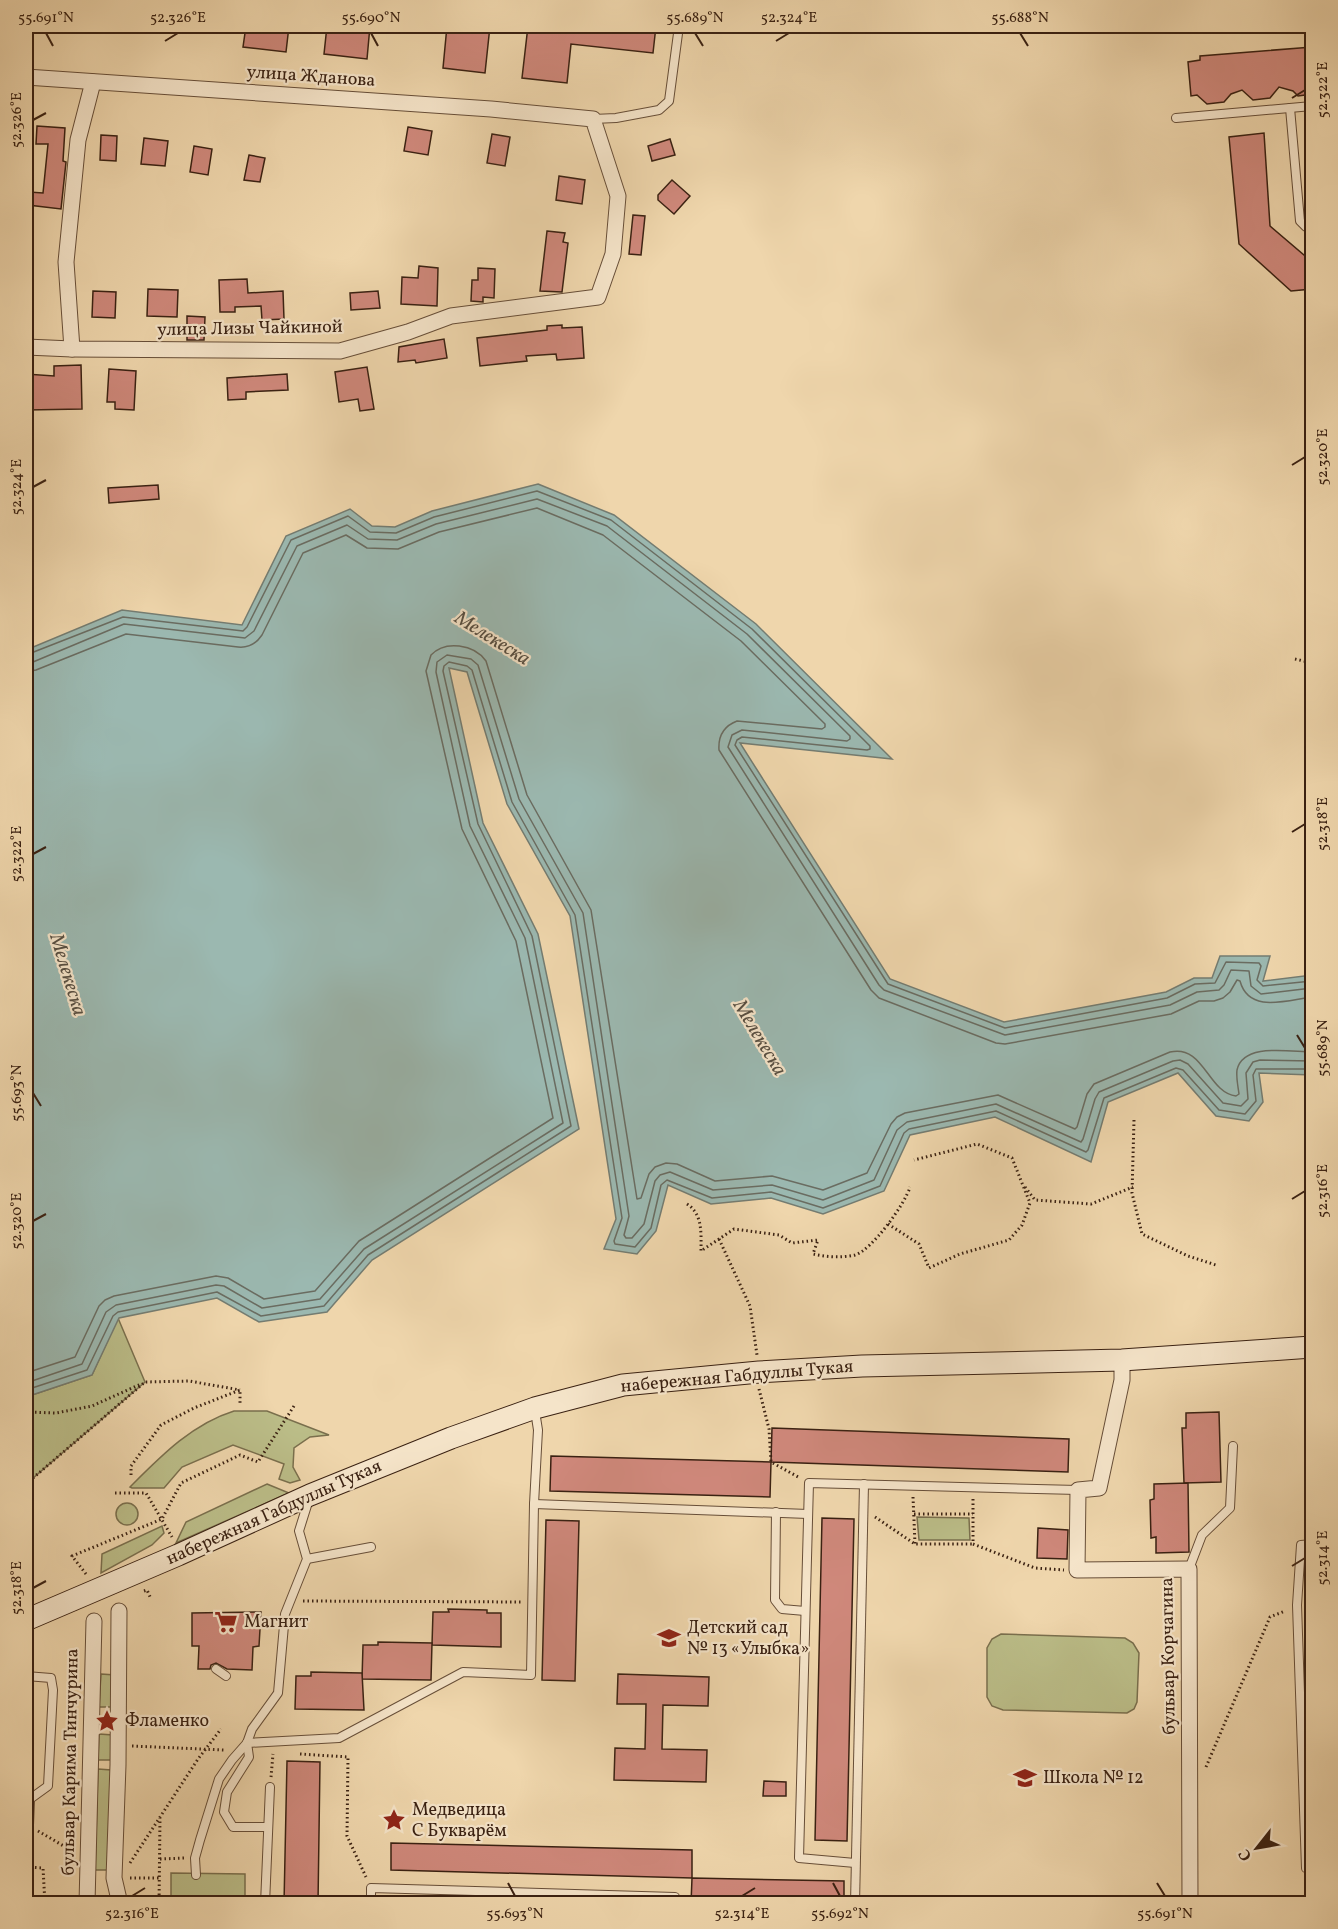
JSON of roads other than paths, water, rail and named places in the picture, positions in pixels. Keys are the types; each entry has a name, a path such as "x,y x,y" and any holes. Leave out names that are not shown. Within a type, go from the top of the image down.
{"main road":[{"name":"набережная Габдуллы Тукая","path":"26,1620 178,1556 310,1495 451,1438 535,1408 623,1385 759,1372 862,1366 1122,1360 1312,1347"}],"street":[{"name":"улица Жданова","path":"26,77 479,108 593,119"},
{"path":"72,349 66,262 78,140 93,82"},
{"name":"улица Лизы Чайкиной","path":"26,347 340,351 408,332 451,316 598,297 613,254 618,196 593,119"},
{"path":"1078,1491 1099,1488 1122,1380 1122,1360"},
{"name":"бульвар Корчагина","path":"1078,1491 1077,1570 1189,1569 1190,1904"},
{"path":"119,1611 118,1765 114,1878 120,1904"},
{"name":"бульвар Карима Тинчурина","path":"87,1904 94,1621"}],"lane":[{"path":"593,119 616,118 659,110 669,100 679,26"},
{"path":"1176,118 1312,106"},
{"path":"1290,108 1300,221 1306,227 1312,226"},
{"path":"247,1743 339,1738 463,1672 531,1675 534,1504 538,1430 535,1408"},
{"path":"1189,1569 1202,1535 1230,1508 1233,1446"},
{"path":"855,1863 799,1858 809,1482 1078,1491"},
{"path":"855,1904 864,1484"},
{"path":"196,1875 195,1858 219,1779 247,1743 252,1729 278,1693 285,1614 307,1559 299,1531 310,1495"},
{"path":"534,1504 808,1514"},
{"path":"776,1512 775,1600 783,1609 806,1611"},
{"path":"1306,1868 1297,1605 1301,1545 1312,1544"},
{"path":"307,1559 371,1547"},
{"path":"216,1669 226,1676"},
{"path":"26,1676 51,1678 53,1690 48,1786 30,1799 27,1827"},
{"path":"247,1743 249,1757 227,1792 224,1812 233,1827 267,1827"},
{"path":"265,1904 270,1787"},
{"path":"371,1904 372,1888 675,1897 675,1904"}],"water":[{"name":"Мелекеска","path":"538,484 614,515 756,624 892,759 740,743 890,979 1004,1022 1166,992 1194,978 1212,978 1220,956 1270,956 1263,981 1312,975 1312,1075 1259,1073 1263,1102 1249,1121 1216,1116 1178,1073 1108,1102 1091,1162 995,1117 910,1135 884,1191 823,1214 771,1198 711,1204 668,1185 656,1231 637,1254 604,1249 616,1219 570,916 507,804 467,672 449,668 483,823 538,934 579,1129 372,1260 327,1312 259,1322 217,1298 119,1318 92,1375 26,1397 26,650 122,610 242,625 286,536 350,509 372,526 395,527 432,511"}],"place":[{"name":"Магнит","path":"226,1622"},
{"name":"Детский сад № 13 «Улыбка»","path":"669,1638"},
{"name":"Фламенко","path":"107,1721"},
{"name":"Школа № 12","path":"1025,1778"},
{"name":"Медведица С Букварём","path":"394,1820"}]}
